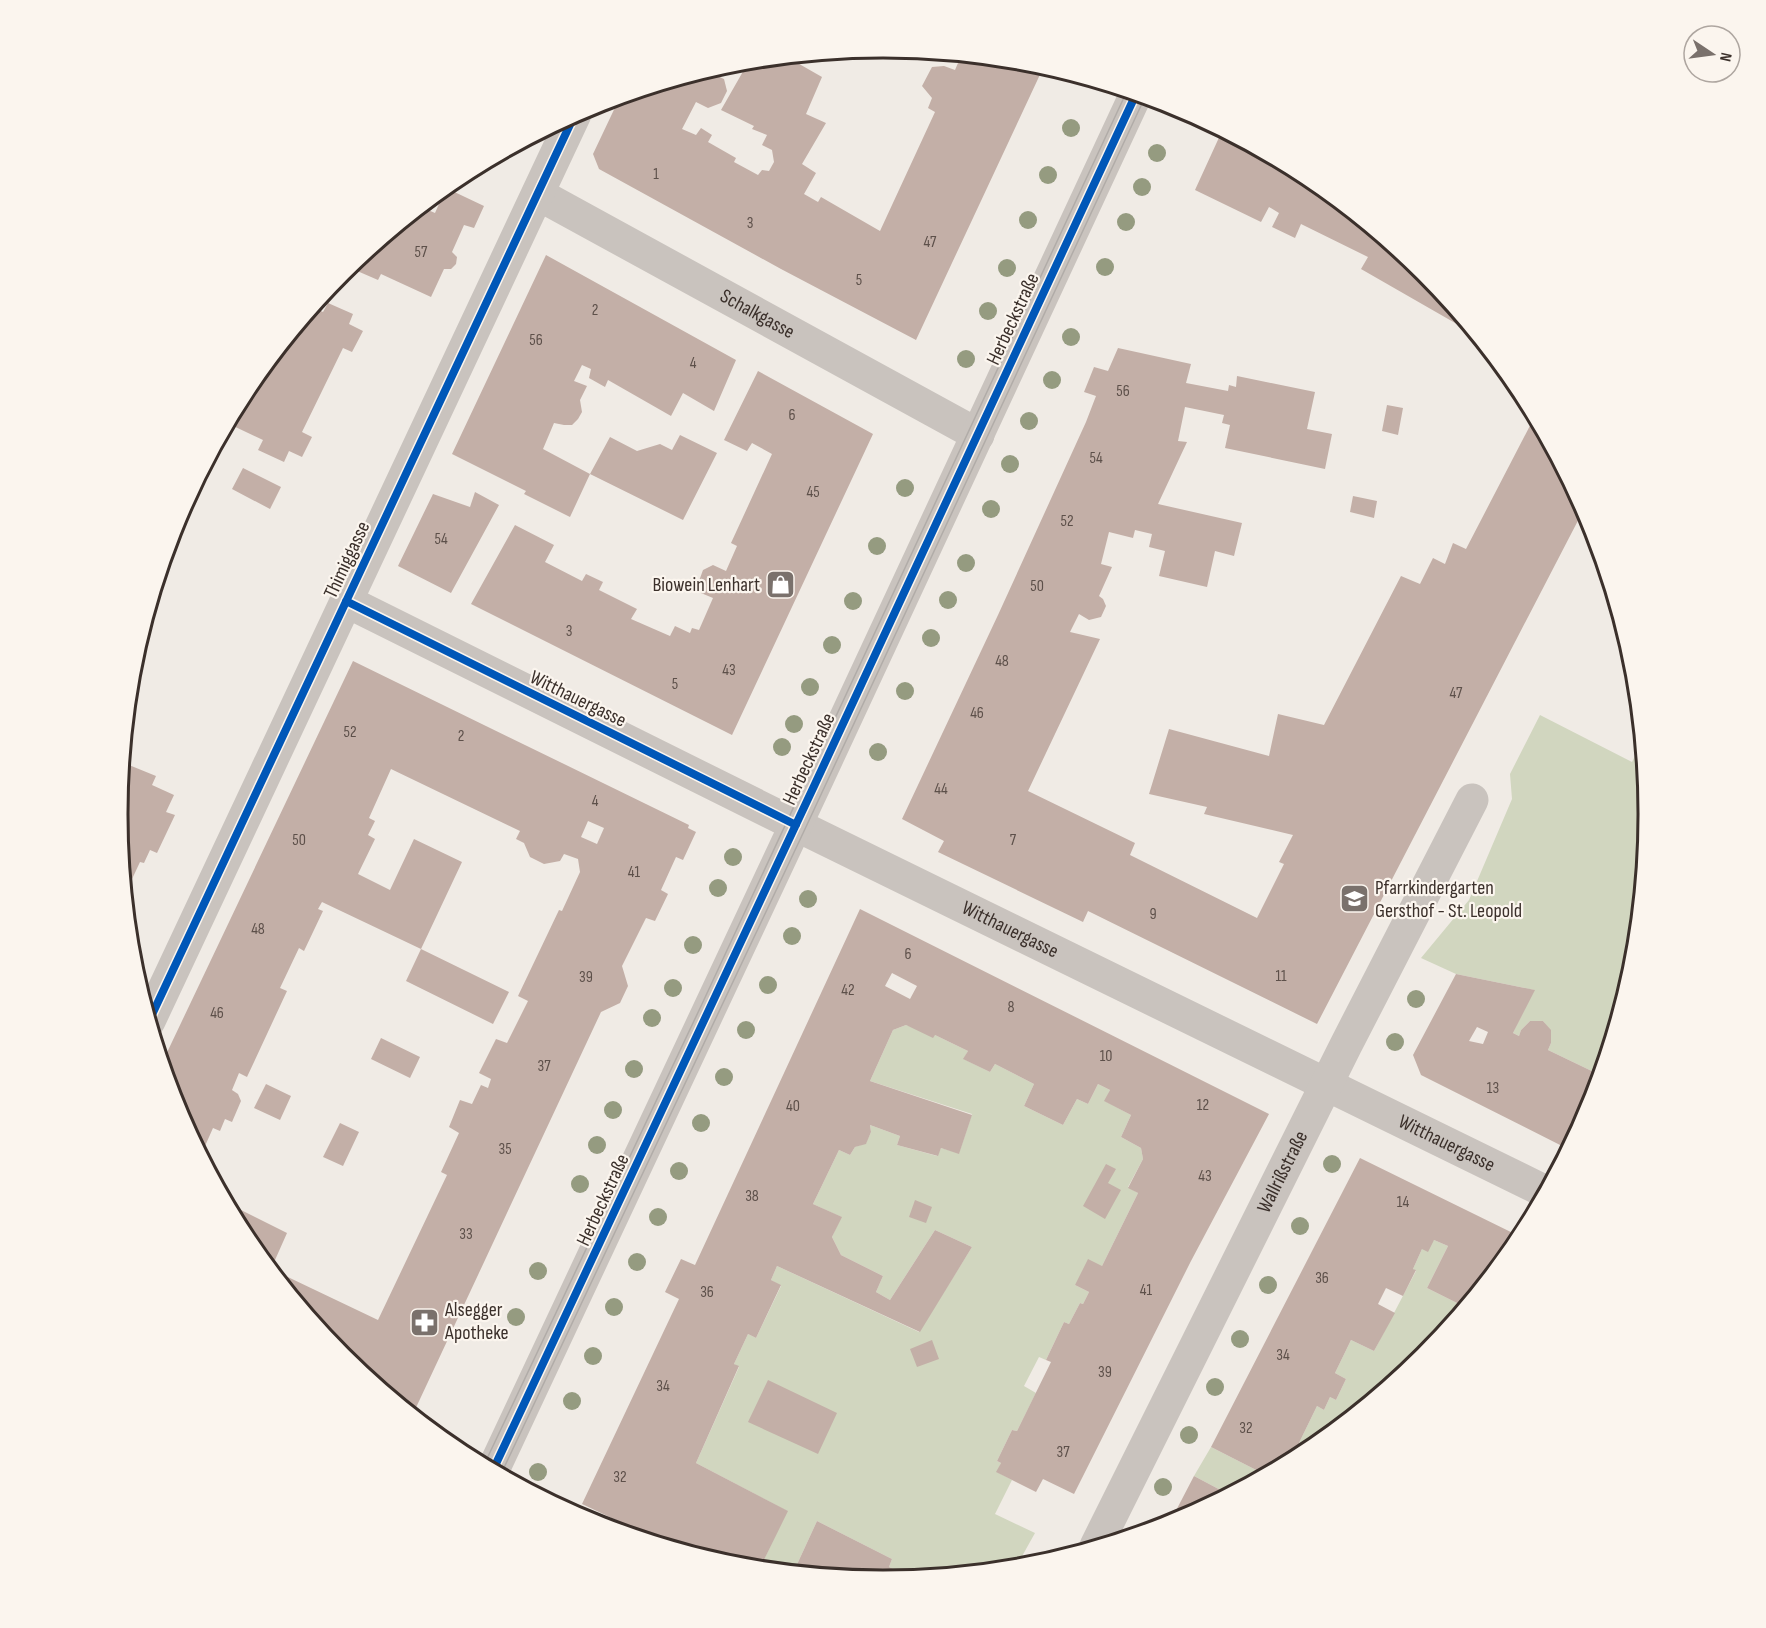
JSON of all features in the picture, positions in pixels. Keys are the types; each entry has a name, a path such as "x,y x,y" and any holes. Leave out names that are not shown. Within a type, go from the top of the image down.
{"street":[{"name":"Herbeckstraße","path":"496,1463 1133,101"},
{"name":"Thimiggasse","path":"153,1011 569,127"},
{"name":"Schalkgasse","path":"538,194 978,435"},
{"name":"Witthauergasse","path":"346,601 796,825 1539,1189"},
{"name":"Wallrißstraße","path":"1100,1537 1326,1084 1472,800"}],"green space":[{"path":"1540,715 1632,762 1636,754 1637,863 1632,913 1613,1010 1593,1071 1548,1050 1551,1043 1551,1031 1543,1021 1530,1021 1521,1030 1519,1036 1513,1033 1534,990 1456,974 1421,958 1469,900 1512,799 1510,774"},
{"path":"906,1025 935,1035 968,1051 964,1059 990,1072 995,1064 1034,1084 1024,1106 1063,1125 1077,1099 1088,1104 1098,1084 1110,1090 1105,1101 1131,1115 1121,1137 1141,1148 1143,1159 1128,1187 1138,1193 1102,1266 1075,1285 1089,1292 1083,1304 1080,1303 1069,1324 1064,1322 1046,1360 1039,1357 1024,1386 1036,1393 1017,1431 1012,1430 997,1461 1001,1463 997,1472 1012,1480 995,1514 1035,1533 1022,1556 982,1563 894,1570 889,1567 892,1559 817,1521 797,1564 764,1560 787,1511 696,1463 739,1367 734,1364 748,1334 756,1338 781,1286 771,1280 777,1266 919,1332 972,1247 935,1230 890,1300 876,1292 883,1276 841,1255 832,1237 841,1217 813,1204 839,1150 850,1155 855,1147 866,1143 871,1132 870,1125 900,1136 897,1145 937,1156 941,1148 959,1153 972,1114 870,1081 893,1030"},
{"path":"1434,1240 1448,1246 1427,1288 1458,1303 1417,1348 1381,1382 1343,1413 1299,1443 1317,1406 1324,1410 1330,1397 1336,1400 1346,1379 1335,1373 1351,1340 1374,1351 1416,1271 1413,1269 1422,1249"},
{"path":"1211,1447 1257,1470 1221,1490 1194,1476"}],"building":[{"path":"958,63 1040,75 916,340 599,169 593,154 615,108 687,84 719,77 724,79 727,91 721,103 708,108 696,102 682,129 696,135 701,128 712,135 708,142 736,158 734,162 758,175 762,170 769,171 774,162 772,150 762,145 767,135 752,129 754,126 721,110 743,72 798,64 822,77 806,114 826,123 802,164 816,173 804,194 818,202 821,197 880,231 935,112 928,108 932,98 922,86 932,67 944,66 955,70"},
{"path":"1219,137 1303,186 1343,215 1417,280 1458,325 1361,269 1368,257 1301,224 1295,238 1272,227 1279,213 1269,207 1261,222 1195,190"},
{"path":"455,192 484,206 474,228 464,225 452,252 457,257 456,264 451,269 444,269 431,297 381,274 378,280 358,271 423,215 429,211 435,213 439,203"},
{"path":"546,255 736,360 714,411 683,393 671,416 608,380 605,387 589,378 591,369 582,365 574,381 587,386 580,400 582,412 572,425 554,423 543,449 590,474 570,517 524,494 526,491 452,454"},
{"path":"328,303 353,314 349,324 363,331 352,352 343,348 302,432 312,437 302,457 289,451 284,462 258,450 263,440 235,427 284,354 315,316 320,311 323,312"},
{"path":"1118,348 1191,364 1186,383 1228,391 1229,385 1236,387 1237,376 1315,392 1307,429 1332,434 1325,469 1225,448 1230,425 1222,423 1224,415 1185,407 1178,441 1187,442 1158,504 1242,523 1234,556 1215,551 1207,587 1159,576 1165,551 1149,547 1152,534 1135,530 1133,538 1109,532 1101,564 1112,567 1099,596 1106,606 1101,617 1089,620 1079,614 1070,632 1100,639 1028,791 1135,843 1130,855 1257,918 1284,864 1279,862 1293,835 1204,814 1207,807 1149,794 1169,729 1269,756 1278,714 1324,725 1401,576 1420,584 1433,558 1445,564 1453,543 1466,549 1530,425 1561,480 1579,520 1317,1024 1088,911 1083,922 938,852 944,841 902,819 1086,422 1096,396 1084,392 1094,367 1108,371"},
{"path":"758,371 873,434 732,735 471,604 515,525 554,545 545,562 582,581 586,574 603,582 599,590 637,609 631,619 670,636 675,626 690,633 692,628 699,630 713,598 701,593 699,581 703,570 713,565 726,571 737,546 731,543 772,454 752,443 747,451 724,440"},
{"path":"1387,405 1403,408 1398,435 1382,431"},
{"path":"680,435 717,453 683,520 590,474 610,437 637,451 660,444 672,450"},
{"path":"243,468 281,487 270,509 232,489"},
{"path":"475,492 499,505 451,593 398,566 433,494 470,507"},
{"path":"1353,496 1377,501 1374,518 1350,512"},
{"path":"353,661 689,825 688,828 696,832 683,860 676,857 661,890 668,894 655,921 646,918 622,966 628,986 620,1003 601,1012 416,1407 349,1348 286,1276 378,1320 447,1175 441,1172 459,1133 449,1127 460,1100 472,1104 481,1085 488,1088 491,1079 479,1073 496,1039 507,1043 528,1001 518,996 580,872 578,859 564,854 560,861 544,864 530,857 524,843 516,839 520,831 391,769 369,818 375,821 368,835 375,839 358,874 390,890 414,839 462,862 421,949 322,902 318,909 323,911 304,951 299,948 280,988 287,991 247,1077 239,1073 232,1090 238,1094 241,1101 232,1122 225,1119 220,1131 213,1128 205,1147 167,1053","holes":["588,821 604,828 597,844 581,837"]},
{"path":"129,765 156,776 152,785 174,795 166,812 175,815 157,853 150,850 144,863 140,862 131,882"},
{"path":"860,909 1269,1114 1191,1261 1074,1494 1043,1479 1036,1492 996,1472 1001,1463 997,1461 1012,1430 1017,1431 1051,1362 1046,1360 1064,1322 1069,1324 1080,1303 1083,1304 1089,1292 1075,1285 1088,1259 1102,1266 1138,1193 1128,1188 1143,1159 1141,1148 1121,1137 1131,1115 1104,1101 1110,1090 1098,1084 1088,1104 1077,1099 1063,1125 1024,1106 1034,1084 995,1064 990,1072 963,1059 968,1051 935,1035 933,1038 906,1025 893,1030 870,1081 972,1115 959,1154 941,1148 938,1156 897,1145 900,1136 870,1125 871,1132 866,1144 855,1147 850,1155 839,1150 813,1204 842,1217 832,1237 841,1255 883,1276 876,1292 890,1300 935,1230 972,1247 920,1332 777,1266 771,1280 781,1285 756,1338 748,1334 734,1364 739,1366 696,1463 788,1511 764,1560 687,1544 617,1520 582,1504 679,1299 665,1292 681,1259 695,1265","holes":["892,973 917,986 910,999 885,986"]},
{"path":"421,949 509,992 493,1024 406,981"},
{"path":"1456,974 1535,990 1513,1033 1519,1036 1521,1030 1530,1021 1543,1021 1551,1030 1551,1043 1548,1050 1593,1071 1562,1146 1421,1075 1413,1055","holes":["1477,1027 1488,1032 1483,1044 1469,1041"]},
{"path":"381,1038 420,1057 410,1078 371,1059"},
{"path":"266,1084 291,1096 280,1120 254,1108"},
{"path":"340,1123 359,1132 343,1166 323,1157"},
{"path":"1360,1158 1512,1233 1458,1303 1427,1288 1448,1246 1434,1240 1428,1252 1422,1249 1413,1269 1416,1270 1403,1296 1386,1288 1378,1304 1395,1313 1374,1351 1351,1340 1335,1373 1346,1379 1336,1400 1330,1397 1324,1410 1317,1406 1300,1444 1257,1470 1211,1447"},
{"path":"1106,1164 1116,1169 1108,1183 1121,1190 1105,1219 1083,1206"},
{"path":"915,1200 932,1207 926,1223 909,1217"},
{"path":"240,1209 287,1233 275,1261"},
{"path":"932,1340 939,1359 917,1367 910,1349"},
{"path":"768,1380 837,1413 818,1454 748,1422"},
{"path":"1194,1476 1221,1490 1217,1492 1176,1510"},
{"path":"817,1521 892,1559 889,1567 894,1570 834,1568 797,1564"}],"tram line":[{"path":"488,1457 702,1004 1124,98"},
{"path":"504,1467 805,829 1141,105"}],"cycle path":[{"path":"496,1463 1133,101"},
{"path":"153,1011 569,127"},
{"path":"346,601 796,825"}],"place":[{"name":"Biowein Lenhart","path":"781,585"},
{"name":"Pfarrkindergarten Gersthof - St. Leopold","path":"1354,899"},
{"name":"Alsegger Apotheke","path":"424,1322"}]}
